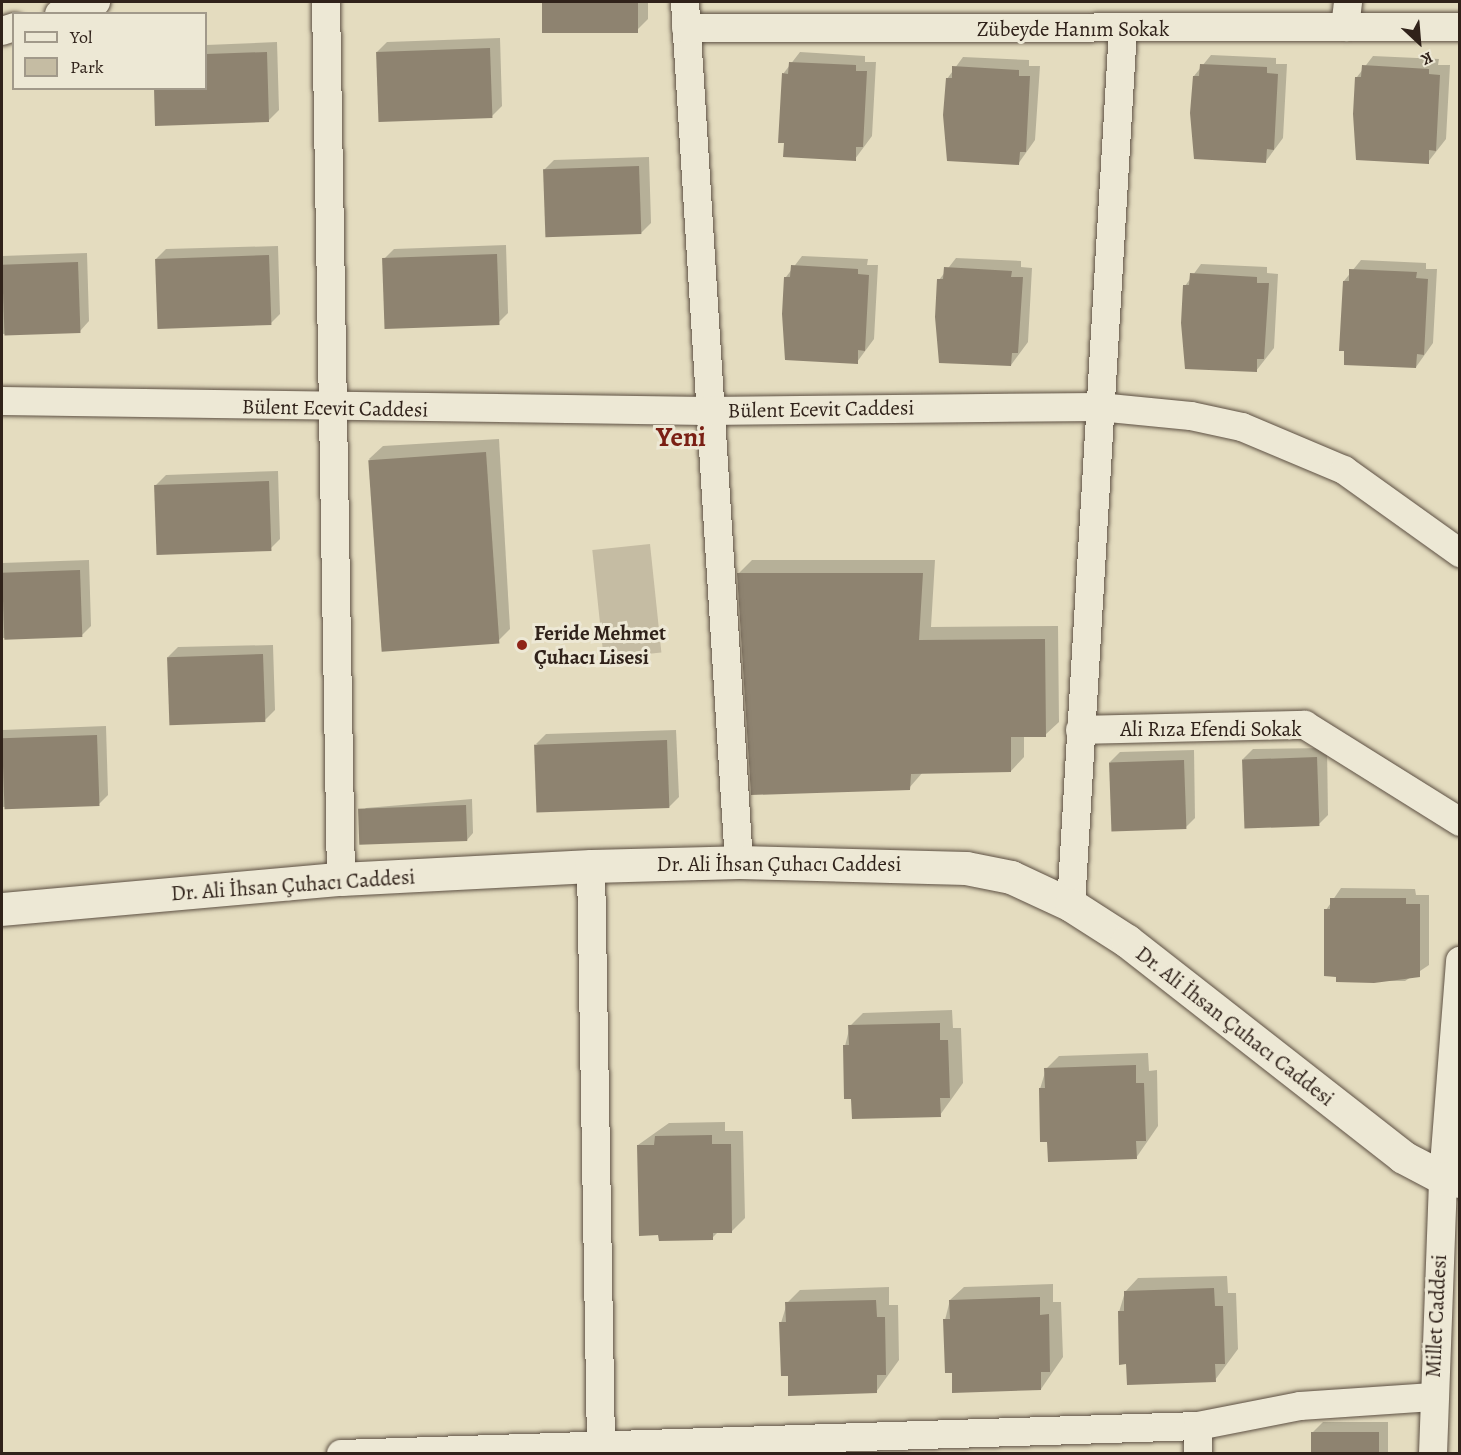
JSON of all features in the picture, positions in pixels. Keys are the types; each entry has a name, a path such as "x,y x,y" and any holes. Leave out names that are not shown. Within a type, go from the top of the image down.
{"street":[{"path":"64,12 96,2"},
{"path":"326,2 340,879"},
{"name":"Zübeyde Hanım Sokak","path":"686,15 1123,30 1346,14 1460,27"},
{"path":"686,15 707,411 740,862"},
{"path":"1071,904 1123,30"},
{"name":"Bülent Ecevit Caddesi","path":"2,401 331,408 707,411 1099,406 1191,416 1291,444 1380,492 1460,553"},
{"name":"Ali Rıza Efendi Sokak","path":"1080,730 1305,725 1460,822"},
{"name":"Dr. Ali İhsan Çuhacı Caddesi","path":"2,909 340,879 591,866 740,862 966,868 1011,877 1071,904 1127,941 1403,1157 1451,1180"},
{"path":"591,866 601,1443"},
{"name":"Millet Caddesi","path":"1433,1454 1433,1397 1451,1180 1460,961"},
{"path":"340,1454 601,1443 1198,1440 1300,1406 1433,1397"}],"green space":[{"path":"650,544 661,652 604,658 592,550"}],"building":[{"path":"542,2 638,2 638,33 542,33"},
{"path":"490,48 492,118 379,122 376,52"},
{"path":"267,52 269,122 155,126 154,90 207,90 207,54"},
{"path":"789,62 856,65 856,71 867,71 863,147 856,147 856,161 783,157 784,143 778,143 782,73 788,74"},
{"path":"1200,64 1267,67 1267,73 1278,74 1274,150 1267,149 1266,163 1194,159 1190,113 1193,76 1199,76"},
{"path":"1362,65 1429,69 1429,74 1440,75 1436,151 1429,150 1429,164 1356,160 1353,114 1355,77 1361,77"},
{"path":"952,66 1019,70 1019,76 1030,76 1026,152 1020,152 1019,165 947,161 943,115 946,78 952,78"},
{"path":"639,166 641,234 545,237 543,169"},
{"path":"497,254 499,325 385,329 382,258"},
{"path":"269,255 271,325 158,329 155,259"},
{"path":"78,262 80,333 5,336 2,265"},
{"path":"791,265 858,269 858,274 869,275 865,351 858,350 858,364 785,360 782,314 784,277 790,277"},
{"path":"944,267 1012,271 1011,277 1023,277 1018,353 1012,353 1011,366 939,363 935,317 937,279 943,279"},
{"path":"1349,269 1417,272 1416,278 1428,279 1424,355 1417,354 1416,368 1344,365 1344,351 1339,351 1343,281 1349,281"},
{"path":"1190,273 1257,277 1257,283 1269,283 1264,359 1257,359 1257,372 1185,369 1181,323 1183,285 1189,285"},
{"path":"486,452 499,644 382,652 368,460"},
{"path":"269,481 271,551 157,555 154,485"},
{"path":"80,570 82,637 4,640 2,573"},
{"path":"737,573 923,573 919,640 1045,639 1046,737 1011,737 1011,772 911,774 910,790 751,795"},
{"path":"263,654 265,722 169,725 167,657"},
{"path":"97,735 99,806 5,809 2,738"},
{"path":"667,740 669,808 536,813 534,745"},
{"path":"1317,757 1319,826 1244,829 1242,760"},
{"path":"1184,760 1186,829 1111,832 1109,763"},
{"path":"466,805 467,841 359,845 358,809"},
{"path":"1330,898 1406,898 1406,904 1420,904 1420,977 1374,983 1336,982 1336,977 1324,976 1324,909 1330,909"},
{"path":"940,1023 940,1040 948,1040 950,1098 940,1098 941,1117 852,1119 851,1099 844,1099 843,1045 849,1045 848,1025"},
{"path":"1136,1065 1136,1083 1144,1083 1146,1141 1136,1141 1137,1159 1048,1162 1047,1142 1040,1142 1039,1088 1045,1088 1044,1068"},
{"path":"712,1135 712,1144 731,1144 732,1233 713,1233 713,1240 659,1241 658,1235 639,1236 637,1145 654,1145 655,1136"},
{"path":"1214,1288 1215,1306 1223,1306 1225,1364 1215,1364 1216,1382 1127,1385 1126,1364 1119,1365 1118,1311 1124,1311 1124,1291"},
{"path":"1040,1297 1040,1315 1049,1314 1050,1372 1041,1372 1041,1390 952,1393 952,1373 945,1373 943,1319 950,1319 949,1300"},
{"path":"876,1300 877,1317 885,1317 886,1375 877,1375 877,1393 788,1396 788,1376 781,1376 779,1322 786,1322 785,1302"},
{"path":"1311,1432 1379,1432 1379,1454 1311,1454"}],"place":[{"name":"Feride Mehmet Çuhacı Lisesi","path":"522,645"}],"district":[{"name":"Yeni","path":"681,438"}]}
